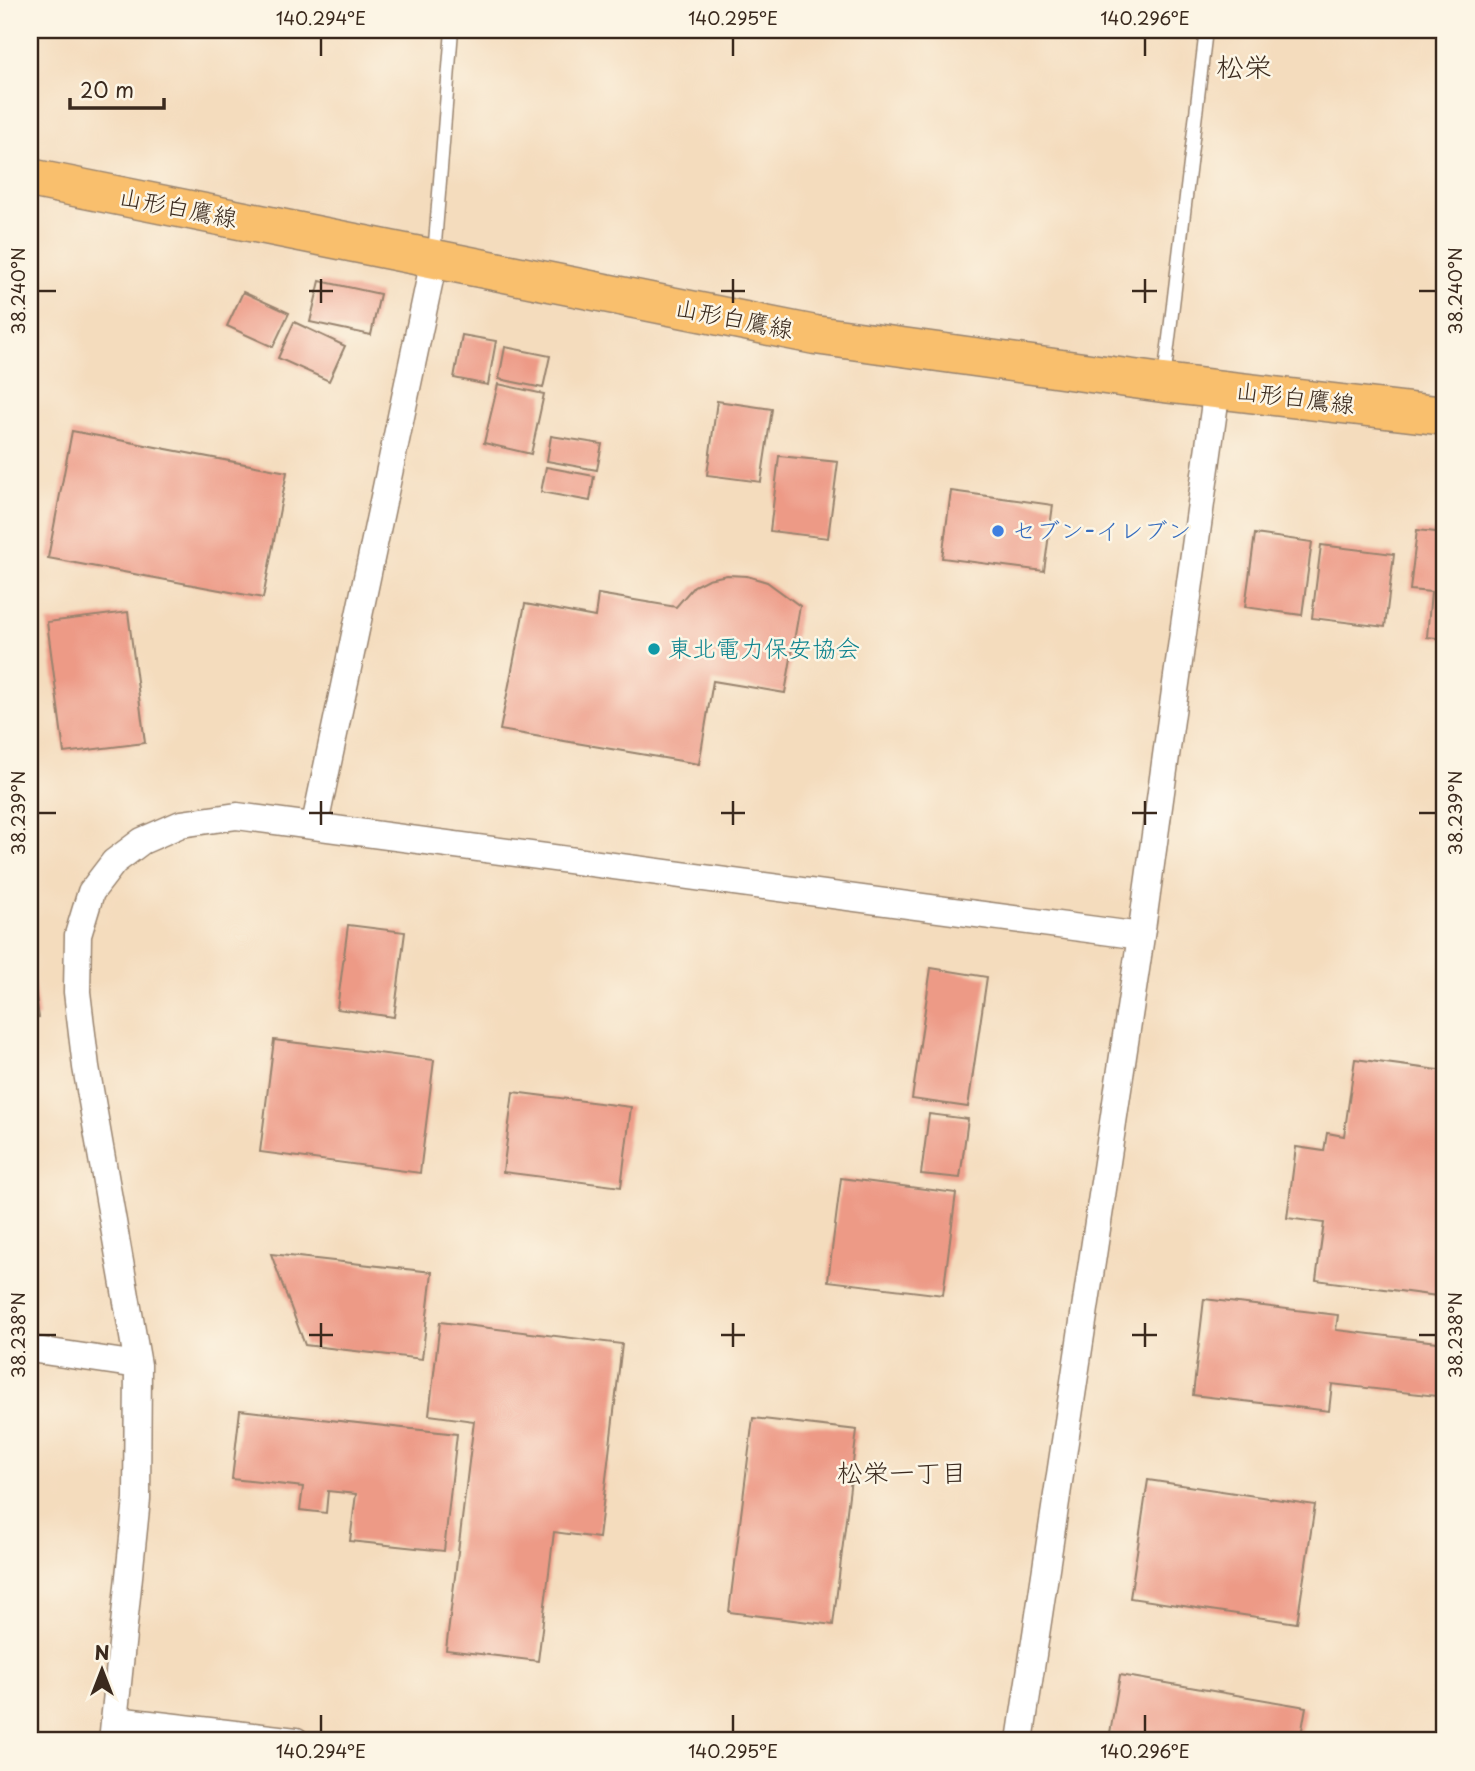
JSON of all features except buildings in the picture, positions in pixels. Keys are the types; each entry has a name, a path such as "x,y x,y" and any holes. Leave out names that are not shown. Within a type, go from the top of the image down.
{"main road":[{"name":"山形白鷹線","path":"30,178 815,335 1163,383 1445,416"}],"street":[{"path":"315,824 434,260"},
{"path":"1020,1741 1142,936 1217,388"},
{"path":"296,1741 114,1730 137,1499 138,1365 86,1067 77,992 78,934 91,892 114,862 142,841 181,824 237,816 315,824 1142,936"},
{"path":"30,1349 138,1365"}],"lane":[{"path":"434,260 452,30"},
{"path":"1163,383 1206,30"}],"place":[{"name":"セブン-イレブン","path":"998,531"},
{"name":"東北電力保安協会","path":"654,649"}],"district":[{"name":"松栄","path":"1244,67"},
{"name":"松栄一丁目","path":"902,1473"}]}
